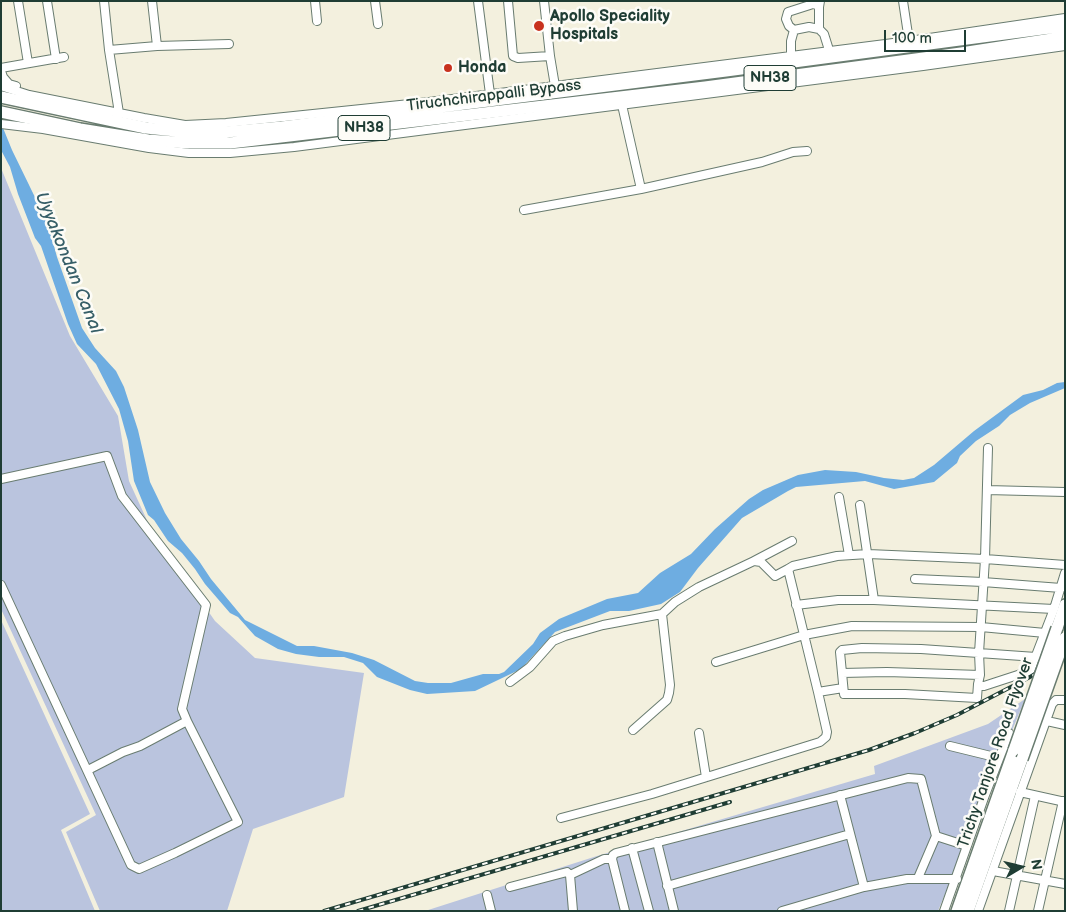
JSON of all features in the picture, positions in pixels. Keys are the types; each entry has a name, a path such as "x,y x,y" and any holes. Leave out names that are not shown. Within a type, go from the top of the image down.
{"highway":[{"name":"NH38","path":"730,67 1065,26"},
{"name":"Tiruchchirappalli Bypass","path":"1,112 80,129 148,140 230,144 814,72 1065,37"},
{"name":"Tiruchchirappalli Bypass","path":"2,94 146,128 186,132 226,132 282,127 730,67"},
{"name":"Trichy Tanjore Road Flyover","path":"957,911 1060,607"},
{"name":"Trichy Tanjore Road Flyover","path":"972,909 1065,638"}],"street":[{"path":"18,1 28,63"},
{"path":"47,1 56,58"},
{"path":"104,1 109,50 119,113"},
{"path":"152,1 157,46"},
{"path":"315,1 317,21"},
{"path":"375,1 378,24"},
{"path":"478,1 490,94"},
{"path":"508,1 513,56 518,58 550,56"},
{"path":"544,1 555,86"},
{"path":"903,1 909,40"},
{"path":"794,30 789,26 786,19 788,12 812,4 819,4 819,29"},
{"path":"2,94 29,95 185,125 226,123 730,67 829,50 1065,18"},
{"path":"794,30 809,26 819,29 824,34 829,50"},
{"path":"791,56 791,41 794,30"},
{"path":"109,50 157,46 229,44"},
{"path":"4,125 42,129 149,148 189,153 230,154 622,105 1065,46"},
{"path":"48,99 34,92 9,84 3,77 1,69 64,57"},
{"path":"622,105 641,189"},
{"path":"524,210 641,189 762,162 793,152 807,151"},
{"path":"988,448 985,559 979,653 980,675 977,698 905,694 844,694 840,652 842,650 921,649 979,653 1036,657"},
{"path":"1,479 107,456 122,496 206,605 182,709 238,822 139,869 131,865 1,585"},
{"path":"987,490 1065,492"},
{"path":"839,497 849,555"},
{"path":"860,505 874,600"},
{"path":"510,682 530,668 553,641 583,630 662,614 675,602 699,587 792,541"},
{"path":"754,561 767,566 776,576 806,562 837,556 868,554 985,559 1065,565"},
{"path":"561,818 613,805 824,740 828,732 788,569"},
{"path":"978,684 984,686 1030,672 1045,633 1060,607 1061,588 1065,573"},
{"path":"915,579 1061,588"},
{"path":"796,605 838,600 874,600 982,606 1060,607"},
{"path":"633,730 667,700 669,693 670,685 662,614"},
{"path":"716,662 804,635 852,626 981,628 1045,633"},
{"path":"842,674 887,672 980,675"},
{"path":"818,692 843,688"},
{"path":"972,909 993,871 1052,704 1056,700 1065,700"},
{"path":"88,770 123,752 140,746 187,721"},
{"path":"1047,721 1065,725"},
{"path":"944,911 1009,732"},
{"path":"699,733 706,777"},
{"path":"950,746 999,758"},
{"path":"625,911 612,859 616,853 908,778 922,779 936,836 918,878"},
{"path":"1020,792 1064,802 1038,911"},
{"path":"840,795 864,887"},
{"path":"1010,911 1016,876 1035,796"},
{"path":"667,886 850,834"},
{"path":"936,836 967,846"},
{"path":"657,842 674,911"},
{"path":"632,848 649,911"},
{"path":"510,887 562,872 570,875 604,859 612,859"},
{"path":"993,871 1065,884"},
{"path":"570,875 573,911"},
{"path":"782,911 864,887 918,878 956,879"},
{"path":"487,895 491,911"}],"shaded area":[{"path":"1,168 70,336 118,416 129,481 151,529 215,621 255,658 364,673 344,797 253,829 227,911 100,911 66,832 96,815 1,609"},
{"path":"1,620 90,814 61,830 95,911 1,911"},
{"path":"1025,699 938,911 425,911 597,856 875,774 874,766 988,724"}],"water":[{"path":"1,123 48,224 57,257 82,328 95,348 116,371 124,387 138,430 150,482 165,513 181,539 245,620 297,646 314,646 352,653 374,660 415,681 451,683 483,674 499,674 504,672 533,644 540,633 559,619 607,599 638,593 660,573 691,554 715,529 749,499 763,490 798,475 825,470 856,472 903,480 914,478 934,465 974,431 1023,395 1043,390 1057,383 1065,382 1065,388 1030,403 1010,415 999,426 976,441 960,456 957,463 934,482 894,489 865,481 796,487 742,518 698,568 680,592 661,604 629,611 610,611 555,632 521,669 475,691 427,694 410,690 377,677 363,663 344,657 319,657 296,654 278,649 255,636 238,617 230,613 182,553 168,541 154,520 148,515 134,481 128,441 119,409 96,364 77,344 68,324 41,246 35,238 10,167 1,150"}],"railway":[{"path":"324,911 869,750 957,715 1030,677 1065,656"},
{"path":"358,911 730,802"}],"place":[{"name":"Apollo Speciality Hospitals","path":"539,26"},
{"name":"Honda","path":"448,68"}],"water label":[{"name":"Uyyakondan Canal","path":"68,263"}]}
